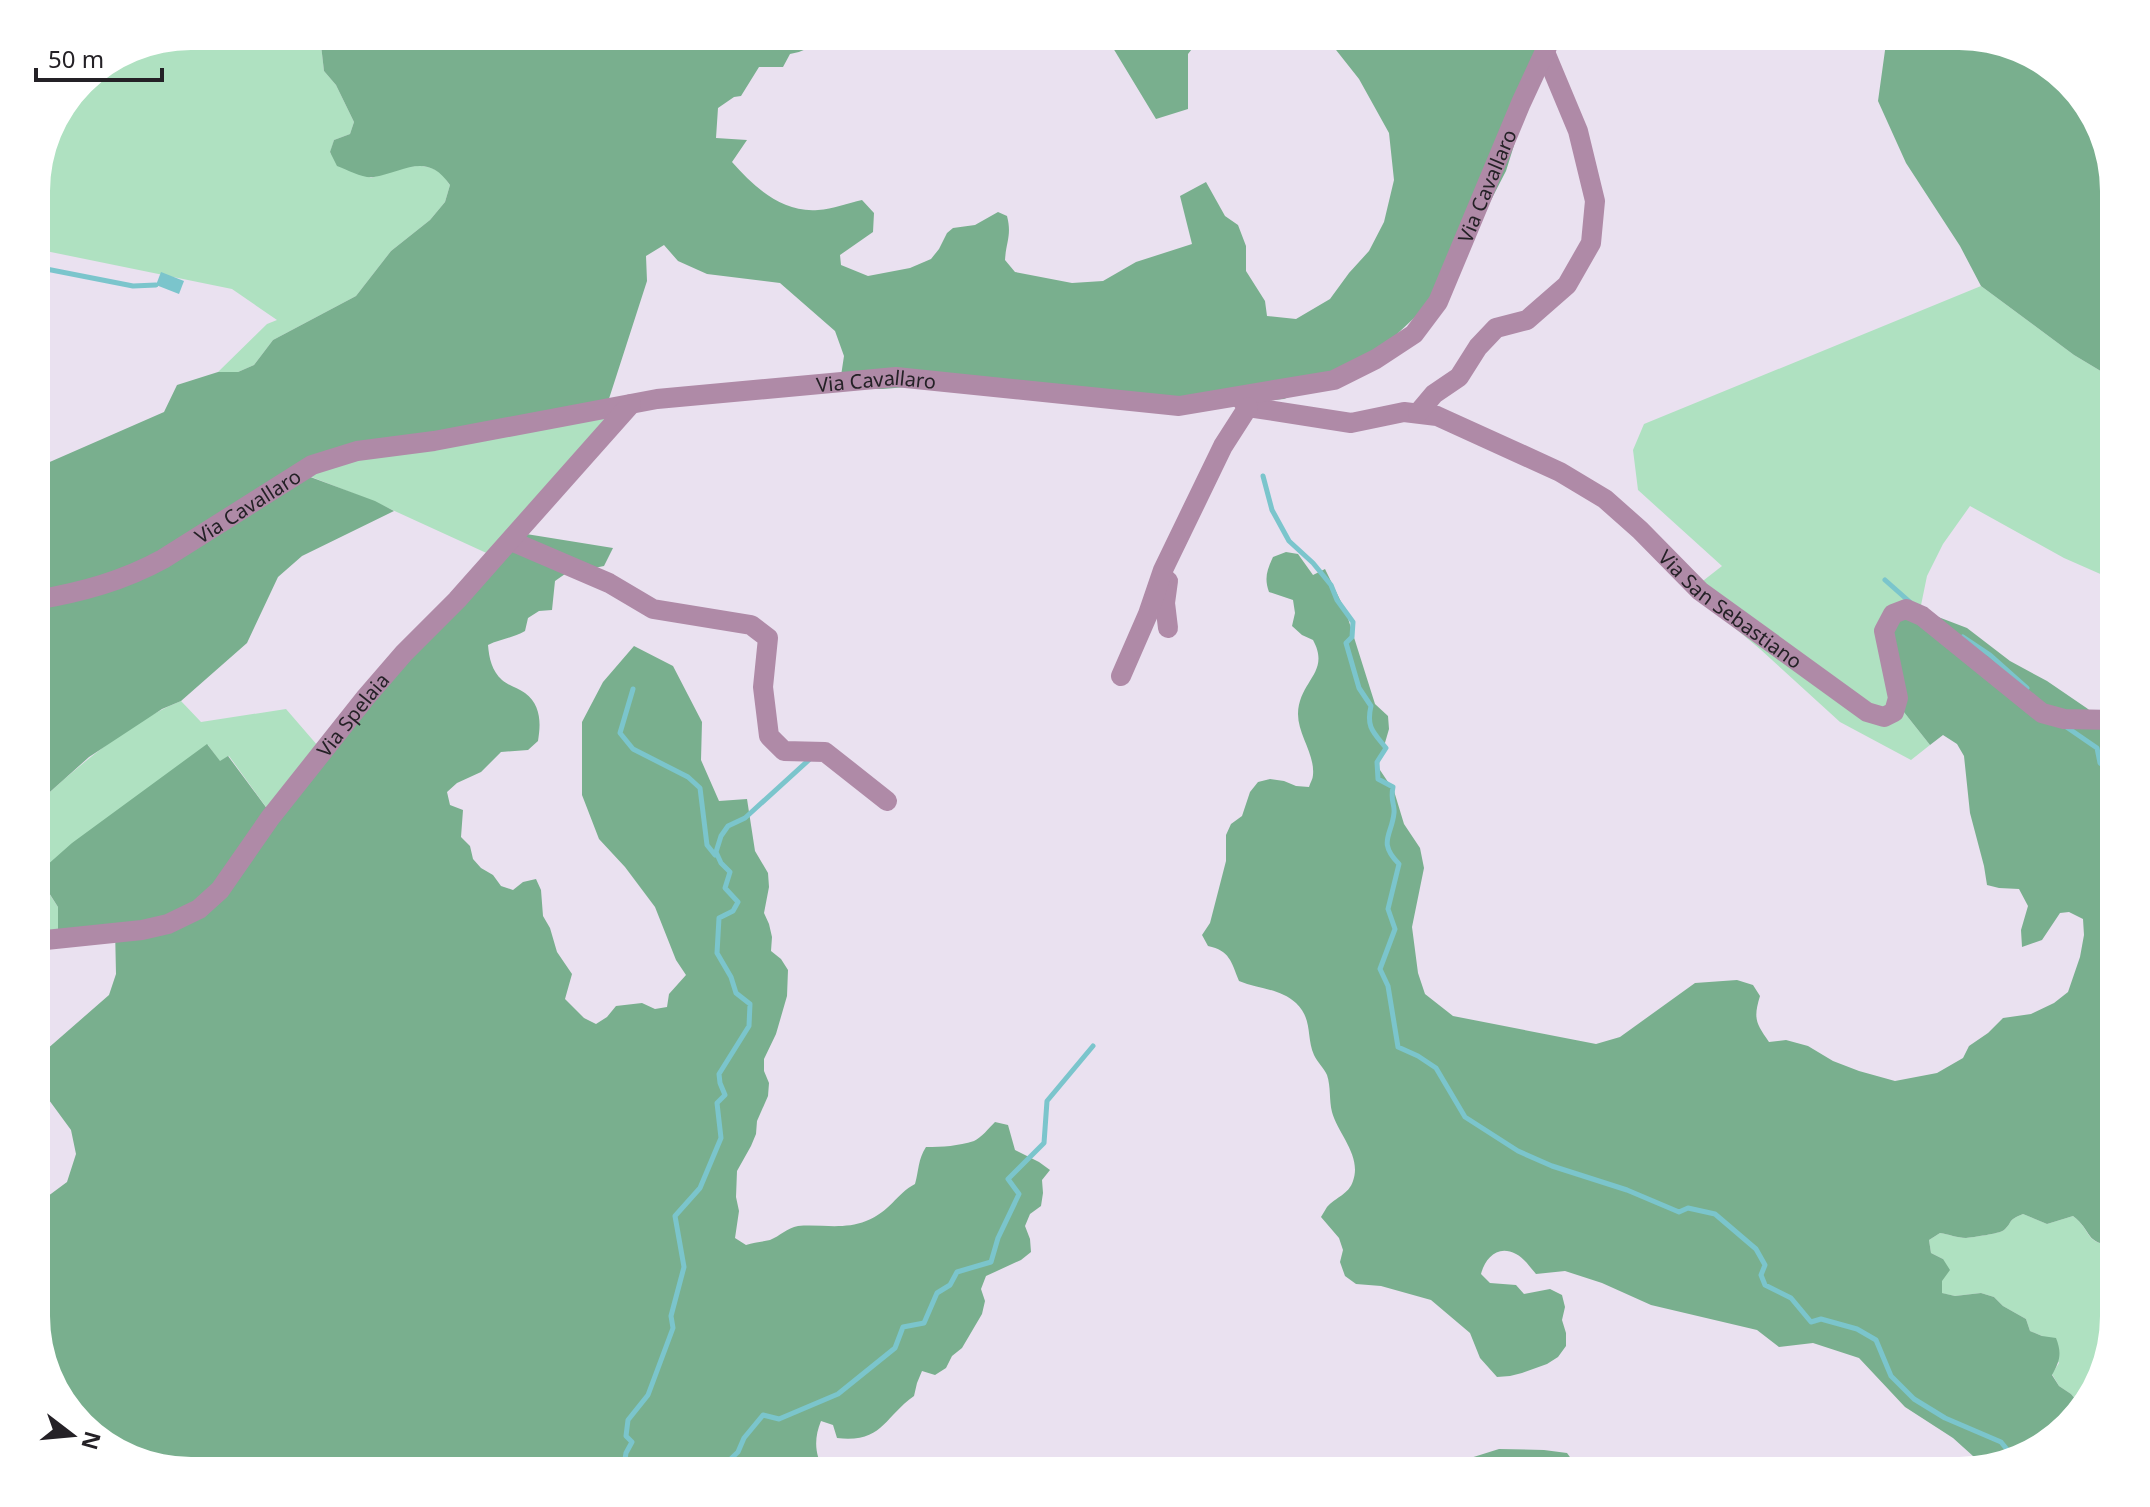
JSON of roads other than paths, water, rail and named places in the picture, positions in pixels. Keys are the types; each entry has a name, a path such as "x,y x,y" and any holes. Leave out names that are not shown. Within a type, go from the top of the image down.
{"street":[{"name":"Via Cavallaro","path":"50,597 93,588 139,573 312,465 335,456 434,441 657,399 896,377 1179,406 1243,402 1334,380 1376,359 1414,334 1438,302 1545,50"},
{"path":"1418,413 1434,394 1459,377 1478,347 1496,328 1527,320 1567,285 1591,243 1595,201 1578,131 1550,50"},
{"name":"Via San Sebastiano","path":"1243,402 1351,423 1404,412 1437,416 1560,472 1605,499 1700,591 1867,712 1884,717 1894,712 1898,698 1884,631 1893,614 1906,609 1922,616 2042,713 2064,719 2100,720"},
{"path":"1121,676 1171,553 1243,402"},
{"name":"Via Spelaia","path":"50,940 142,930 168,924 199,909 220,890 270,818 366,697 511,541 631,404"},
{"path":"511,541 609,583 653,609 751,625 768,638 763,687 769,736 784,751 825,752 887,801"},
{"path":"1168,628 1165,603 1171,553"}],"water":[{"path":"161,272 184,281 179,294 156,285"}],"waterway":[{"path":"50,270 133,286 156,285"},
{"path":"1263,476 1272,510 1289,541 1331,585 1337,600 1353,622 1352,637 1346,643 1359,688 1371,706 1369,719 1372,729 1386,748 1377,762 1378,779 1393,787 1394,813 1387,844 1399,864 1388,909 1395,929 1380,969 1388,986 1398,1047 1436,1068 1465,1117 1518,1151 1679,1212 1688,1208 1715,1214 1756,1249 1765,1265 1761,1275 1765,1285 1791,1298 1811,1322 1821,1319 1857,1329 1876,1340 1891,1376 1914,1399 1945,1418 2001,1442 2006,1448"},
{"path":"1885,580 1911,603"},
{"path":"1963,637 1990,655 2027,688"},
{"path":"633,689 620,733 633,749 688,777 700,788 707,845 715,855"},
{"path":"2065,726 2097,748 2100,763"},
{"path":"625,1457 632,1442 626,1436 628,1420 648,1395 673,1328 671,1316 684,1267 675,1216 700,1188 721,1138 717,1103 725,1095 719,1074 749,1026 750,1004 736,993 717,953 719,918 733,911 738,902 725,888 730,872 716,852 728,826 745,818 811,758"},
{"path":"733,1457 763,1415 779,1419 838,1394 895,1348 903,1327 924,1323 937,1293 950,1285 957,1272 991,1262 998,1238 1019,1194 1008,1179 1044,1143 1047,1101 1093,1046"}]}
